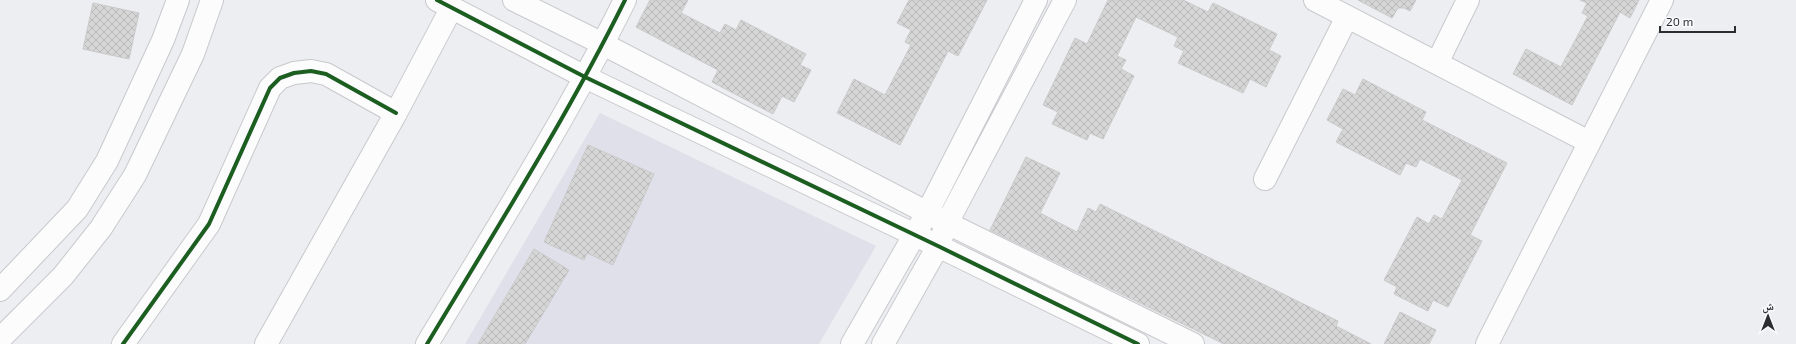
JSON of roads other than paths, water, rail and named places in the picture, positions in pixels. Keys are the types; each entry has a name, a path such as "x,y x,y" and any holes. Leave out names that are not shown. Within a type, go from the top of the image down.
{"street":[{"path":"0,290 77,209 107,161 164,40 178,0"},
{"path":"0,339 63,276 101,228 135,175 193,54 212,0"},
{"path":"514,0 603,44 927,213 1193,344"},
{"path":"427,344 544,151 603,44 625,0"},
{"path":"852,344 927,213 1036,0"},
{"path":"883,344 938,246 947,223 1065,0"},
{"path":"1315,0 1589,142"},
{"path":"1438,63 1468,0"},
{"path":"1487,344 1662,0"},
{"path":"266,344 396,113 445,4 585,77 915,234 1138,344"},
{"path":"1265,180 1347,17"},
{"path":"123,344 209,224 270,88 280,78 294,73 311,71 326,74 396,113"},
{"path":"0,273 13,265 53,233"}]}
